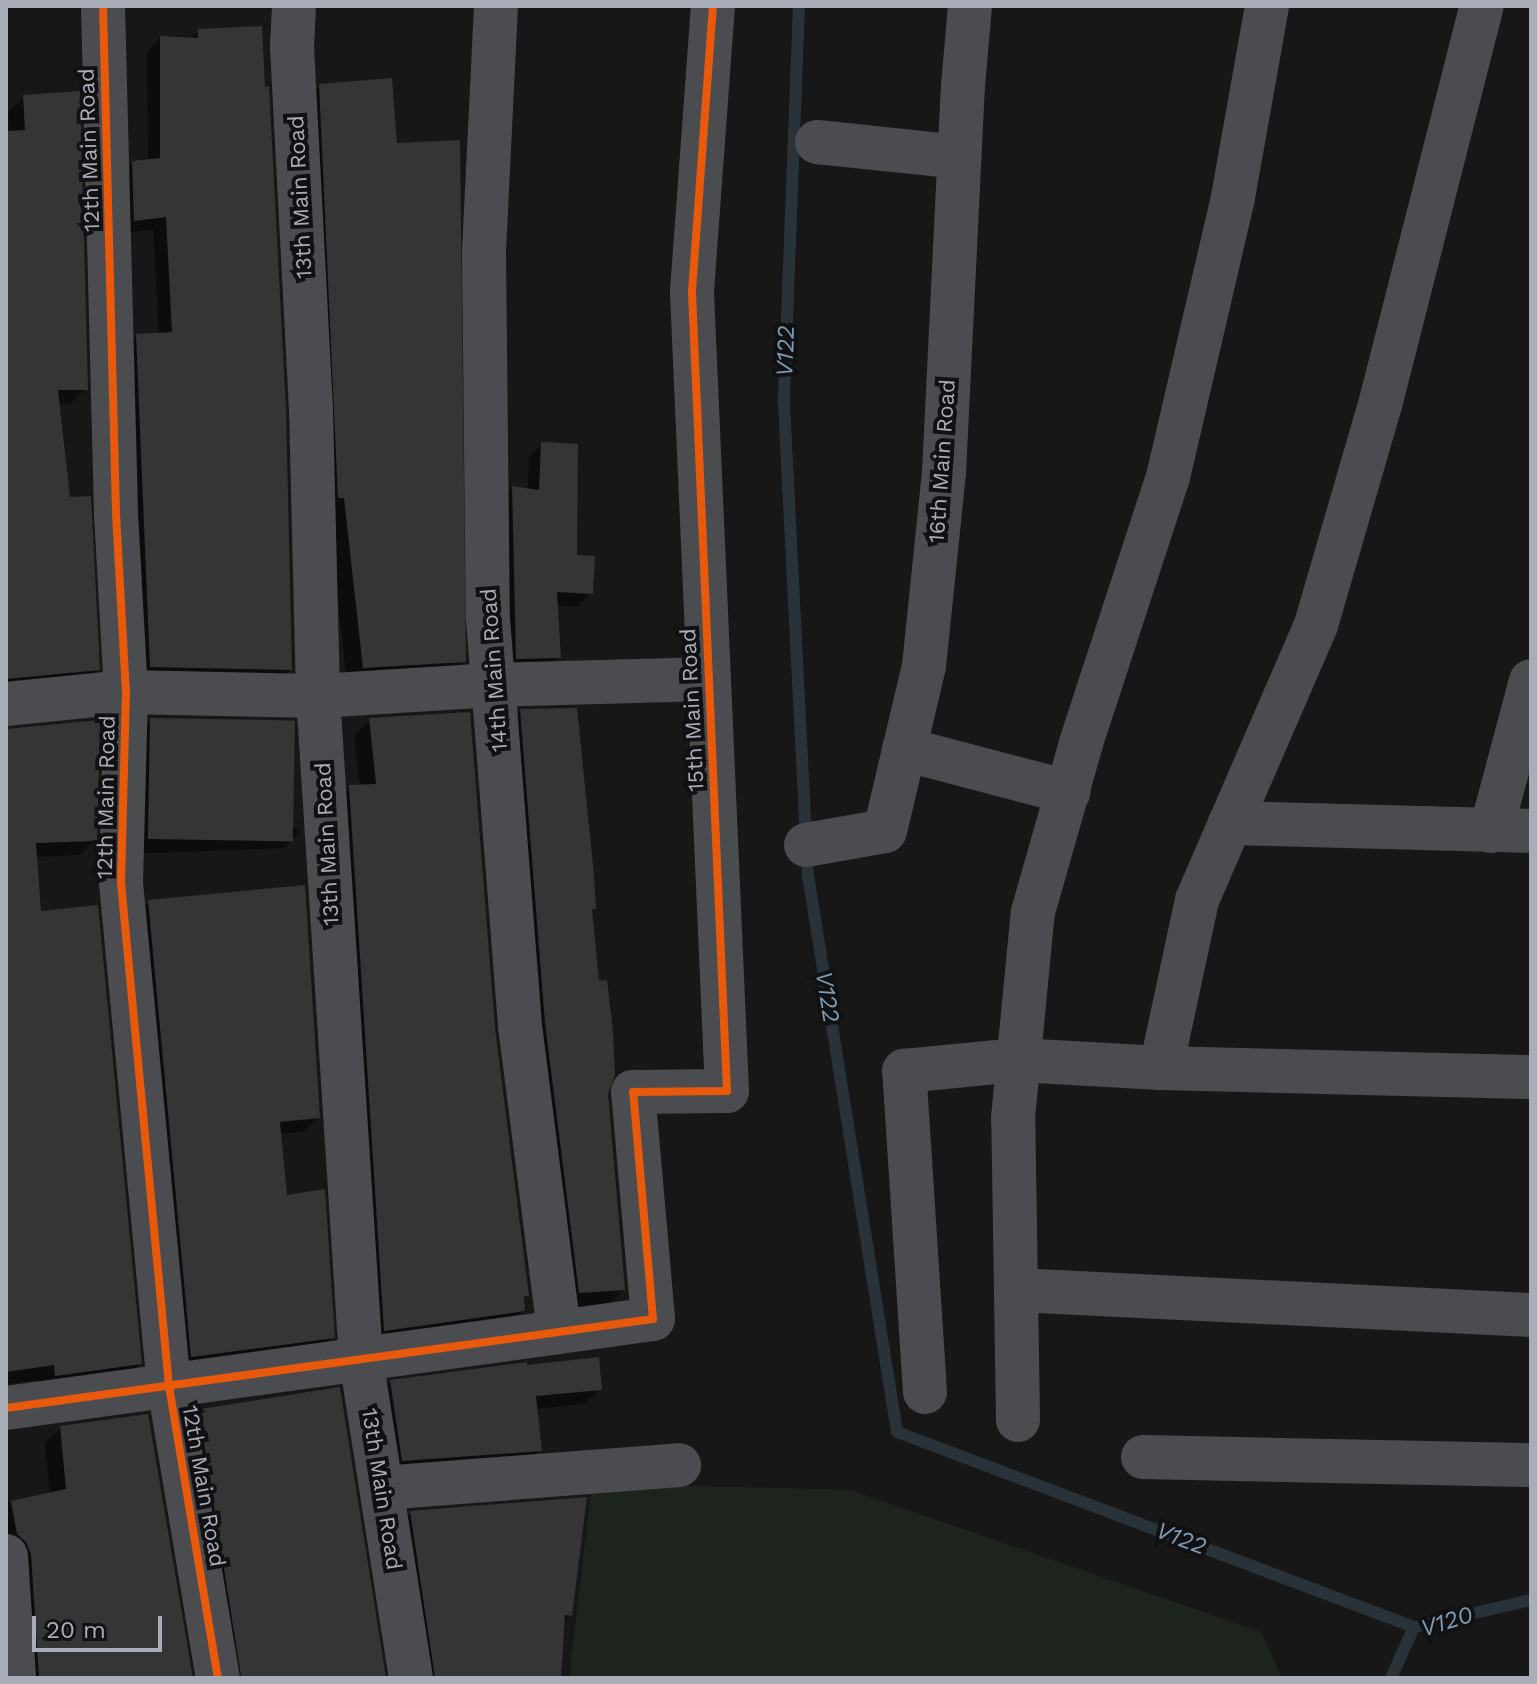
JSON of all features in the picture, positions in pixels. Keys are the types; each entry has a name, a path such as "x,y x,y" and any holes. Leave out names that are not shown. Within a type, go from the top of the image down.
{"street":[{"name":"12th Main Road","path":"103,6 116,514 126,692 121,883 169,1386 218,1678"},
{"name":"13th Main Road","path":"294,6 292,47 311,409 318,696 361,1359 411,1678"},
{"name":"14th Main Road","path":"496,6 484,252 488,619 520,1026 559,1332"},
{"name":"15th Main Road","path":"559,1332 653,1319 633,1092 727,1091 692,291 713,6"},
{"name":"16th Main Road","path":"806,845 885,831 924,666 944,473 959,157 970,6"},
{"path":"1018,1420 1013,1118 1033,912 1168,477 1233,197 1267,6"},
{"path":"1161,1068 1197,900 1316,625 1380,405 1482,6"},
{"path":"817,142 959,157"},
{"path":"6,704 126,692 318,696 494,685 709,679"},
{"path":"1230,823 1511,831 1531,681"},
{"path":"904,749 1068,792"},
{"path":"925,1392 906,1309 904,1071 1018,1060 1161,1068 1531,1077"},
{"path":"1016,1290 1531,1315"},
{"path":"6,1408 559,1332"},
{"path":"1143,1457 1531,1465"},
{"path":"382,1488 679,1465"},
{"path":"6,1556 14,1678"}],"shaded area":[{"path":"592,1483 850,1490 1261,1632 1282,1678 569,1678"}],"building":[{"path":"262,26 265,87 269,86 286,410 292,670 150,667 136,334 172,332 166,217 134,221 132,161 160,158 160,36 198,38 198,29"},
{"path":"392,78 397,143 460,140 466,662 363,668 344,498 338,498 319,84"},
{"path":"80,91 88,390 58,390 70,497 91,496 100,670 6,679 6,131 25,130 23,95"},
{"path":"541,442 578,444 577,555 595,556 593,594 557,592 561,658 516,659 512,486 539,490"},
{"path":"577,708 594,875 596,909 592,909 599,981 607,980 613,1032 615,1075 608,1094 625,1290 579,1293 545,1023 520,709"},
{"path":"470,712 495,1028 529,1296 524,1296 525,1311 384,1331 349,785 376,784 369,718"},
{"path":"150,718 295,721 293,842 148,839"},
{"path":"100,720 97,841 36,843 41,911 98,905 142,1364 55,1376 54,1365 6,1372 6,729"},
{"path":"305,885 320,1118 280,1122 287,1195 325,1189 335,1338 191,1357 148,900"},
{"path":"599,1357 602,1390 536,1396 542,1451 402,1461 390,1380 527,1362 527,1365"},
{"path":"340,1387 386,1678 241,1678 199,1409"},
{"path":"148,1414 193,1678 39,1678 31,1554 26,1542 17,1534 11,1501 66,1489 60,1426"},
{"path":"587,1497 572,1616 565,1615 561,1678 435,1678 410,1511"}],"waterway":[{"name":"V122","path":"799,6 784,404 808,875 897,1432 1414,1627"},
{"name":"V120","path":"1391,1678 1414,1627 1531,1600"}],"cycle path":[{"path":"103,6 116,514 126,692 121,883 169,1386 218,1678"},
{"path":"6,1408 653,1319 633,1092 727,1091 692,291 713,6"}]}
